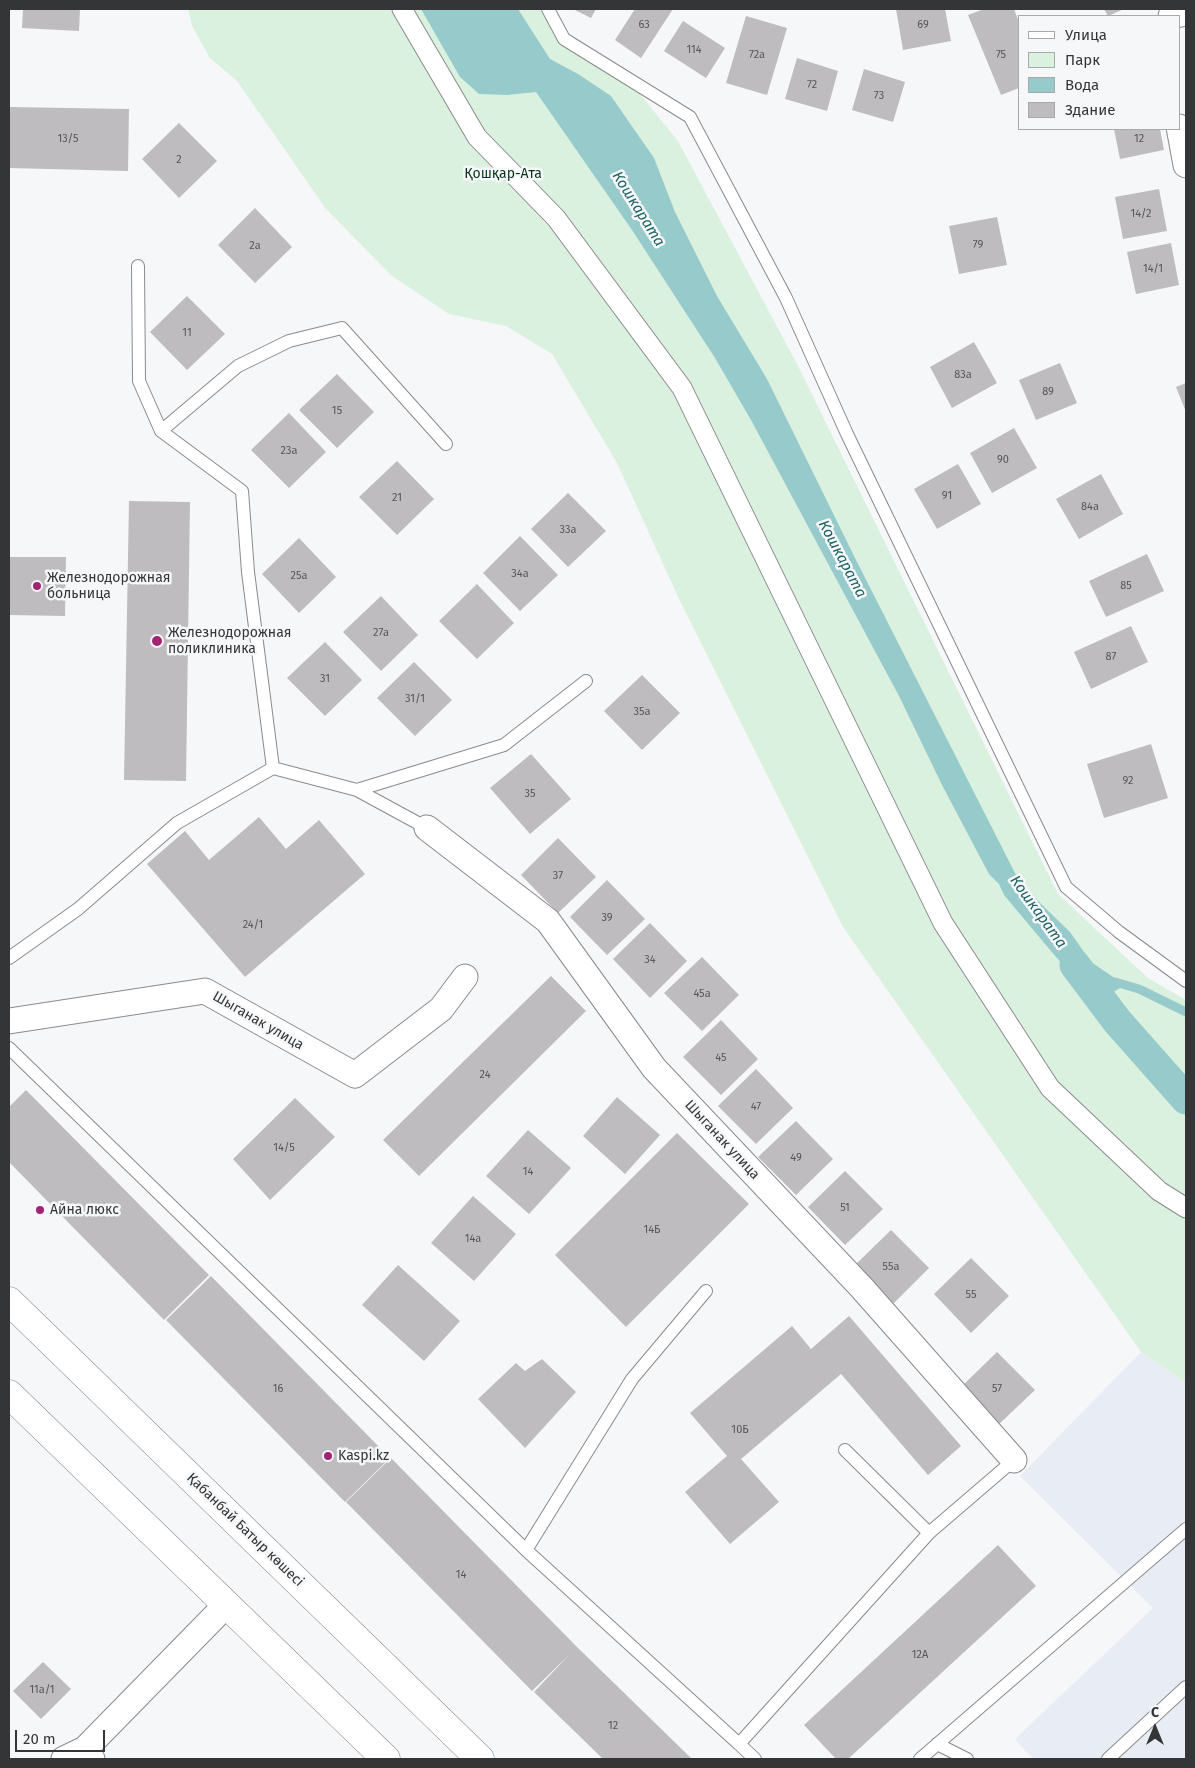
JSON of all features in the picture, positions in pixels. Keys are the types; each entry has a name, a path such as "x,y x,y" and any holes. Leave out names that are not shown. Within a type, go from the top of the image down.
{"main road":[{"name":"Қабанбай Батыр көшесі","path":"9,1301 480,1759"},
{"path":"9,1394 386,1759"}],"street":[{"path":"402,9 477,137 556,218 682,388 943,923 1050,1088 1159,1191 1186,1208"},
{"path":"1180,130 1186,165"},
{"name":"Шыганак улица","path":"427,828 548,921 654,1068 862,1288 1014,1460"},
{"name":"Шыганак улица","path":"9,1021 205,991 354,1076 441,1009 465,977"},
{"path":"80,1756 226,1605"}],"lane":[{"path":"548,9 564,39 690,118 786,298 847,434 1066,887 1119,932 1186,980"},
{"path":"138,266 139,380 162,431 242,491 248,572 273,768"},
{"path":"162,431 238,366 289,341 342,328 446,444"},
{"path":"358,790 504,745 586,681"},
{"path":"9,958 78,909 177,823 273,768 358,790 427,828"},
{"path":"9,1048 526,1550 756,1759"},
{"path":"526,1550 632,1379 706,1292"},
{"path":"846,1450 929,1533"},
{"path":"739,1744 929,1533 1014,1460"},
{"path":"920,1759 1186,1529"},
{"path":"1108,1759 1186,1687"},
{"path":"937,1744 967,1759"}],"shaded area":[{"path":"1141,1352 1186,1383 1186,1759 1033,1759 1015,1739 1153,1608 1020,1476"}],"green space":[{"name":"Қошқар-Ата","path":"188,9 548,9 564,39 635,88 678,141 797,364 1058,894 1148,978 1186,1000 1186,1383 1141,1352 843,927 680,601 617,463 552,354 506,326 449,314 392,276 326,209 237,81 210,58 192,26"}],"water":[{"path":"421,9 518,9 550,59 578,74 611,96 654,158 675,212 717,296 767,379 855,558 1017,877 1070,932 1091,962 1125,985 1097,1002 1004,895 999,884 989,874 942,785 899,696 751,420 715,358 632,230 536,92 507,95 479,94 460,77"}],"building":[{"path":"23,9 80,9 79,31 22,28"},
{"path":"573,9 596,9 591,18"},
{"path":"635,9 673,9 641,58 615,40"},
{"path":"896,9 945,9 951,41 903,50"},
{"path":"984,9 1014,9 1018,19 1018,88 1001,95 968,15"},
{"path":"1104,9 1124,9 1110,15 1107,15"},
{"path":"746,16 787,28 767,95 726,83"},
{"path":"683,21 725,48 706,78 664,51"},
{"path":"797,58 838,71 827,111 785,99"},
{"path":"864,69 905,82 893,122 852,110"},
{"path":"9,107 129,109 128,171 9,168"},
{"path":"179,123 217,161 179,198 142,159"},
{"path":"1114,130 1160,130 1164,150 1120,159"},
{"path":"1159,189 1167,231 1123,239 1115,197"},
{"path":"255,208 292,247 255,283 218,245"},
{"path":"997,217 1007,265 959,274 949,226"},
{"path":"1171,243 1179,285 1136,294 1127,252"},
{"path":"187,296 225,334 187,370 150,332"},
{"path":"974,342 997,383 952,408 930,367"},
{"path":"1060,363 1077,403 1036,420 1019,380"},
{"path":"337,374 374,412 337,448 299,410"},
{"path":"1186,383 1186,412 1176,387"},
{"path":"289,413 326,452 289,488 251,450"},
{"path":"1014,428 1037,468 992,493 970,453"},
{"path":"397,461 434,499 397,535 359,497"},
{"path":"958,464 981,504 937,529 914,489"},
{"path":"1101,474 1123,514 1079,539 1056,499"},
{"path":"568,493 606,531 568,567 531,529"},
{"name":"Железнодорожная поликлиника","path":"129,501 190,502 186,781 124,780"},
{"path":"520,536 558,575 520,611 483,573"},
{"path":"299,538 336,577 299,613 262,574"},
{"path":"1147,554 1164,591 1106,617 1089,581"},
{"name":"Железнодорожная больница","path":"9,557 66,557 65,616 9,615"},
{"path":"477,584 514,623 477,659 439,621"},
{"path":"381,596 418,635 381,671 343,632"},
{"path":"1131,626 1148,662 1091,689 1074,652"},
{"path":"325,642 362,680 325,716 287,678"},
{"path":"414,662 452,700 415,736 377,698"},
{"path":"642,675 680,713 642,750 604,711"},
{"path":"1151,744 1168,798 1104,818 1087,764"},
{"path":"531,754 571,799 530,834 490,788"},
{"path":"259,817 286,849 319,820 365,874 245,977 147,864 185,831 209,860"},
{"path":"558,838 596,877 558,913 521,875"},
{"path":"607,880 645,919 607,955 570,917"},
{"path":"650,923 687,961 650,998 613,959"},
{"path":"702,957 739,995 702,1031 664,993"},
{"path":"551,976 586,1011 419,1176 383,1140"},
{"path":"721,1020 758,1059 721,1095 683,1057"},
{"path":"756,1069 793,1108 756,1144 718,1106"},
{"path":"26,1090 209,1275 164,1320 9,1162 9,1107"},
{"path":"617,1097 660,1135 625,1174 583,1136"},
{"path":"295,1098 335,1137 270,1200 233,1159"},
{"path":"796,1121 833,1159 796,1195 758,1157"},
{"path":"528,1130 571,1168 529,1214 486,1176"},
{"path":"677,1133 749,1204 626,1327 555,1255"},
{"path":"845,1171 883,1209 845,1245 808,1207"},
{"path":"473,1196 516,1234 474,1281 431,1243"},
{"path":"891,1230 929,1268 892,1305 854,1266"},
{"path":"971,1258 1009,1296 971,1333 934,1294"},
{"path":"398,1265 460,1321 424,1361 362,1305"},
{"path":"211,1276 390,1458 345,1502 166,1320"},
{"path":"849,1316 961,1446 928,1475 841,1374 741,1459 779,1502 730,1544 685,1492 727,1456 690,1413 792,1326 811,1349"},
{"path":"997,1352 1035,1390 997,1426 960,1388"},
{"path":"542,1359 576,1392 525,1448 478,1399 516,1363 525,1371"},
{"path":"391,1458 577,1647 692,1759 603,1759 534,1692 570,1654 532,1691 346,1502"},
{"path":"998,1545 1036,1586 848,1759 836,1759 804,1725"},
{"path":"43,1662 71,1689 41,1719 13,1691"}],"waterway":[{"name":"Кошкарата","path":"1075,965 1117,1021 1186,1099"},
{"path":"1115,982 1139,989 1186,1012"}],"place":[{"name":"Железнодорожная больница","path":"37,586"},
{"name":"Железнодорожная поликлиника","path":"157,641"},
{"name":"Айна люкс","path":"40,1210"},
{"name":"Kaspi.kz","path":"328,1456"}]}
